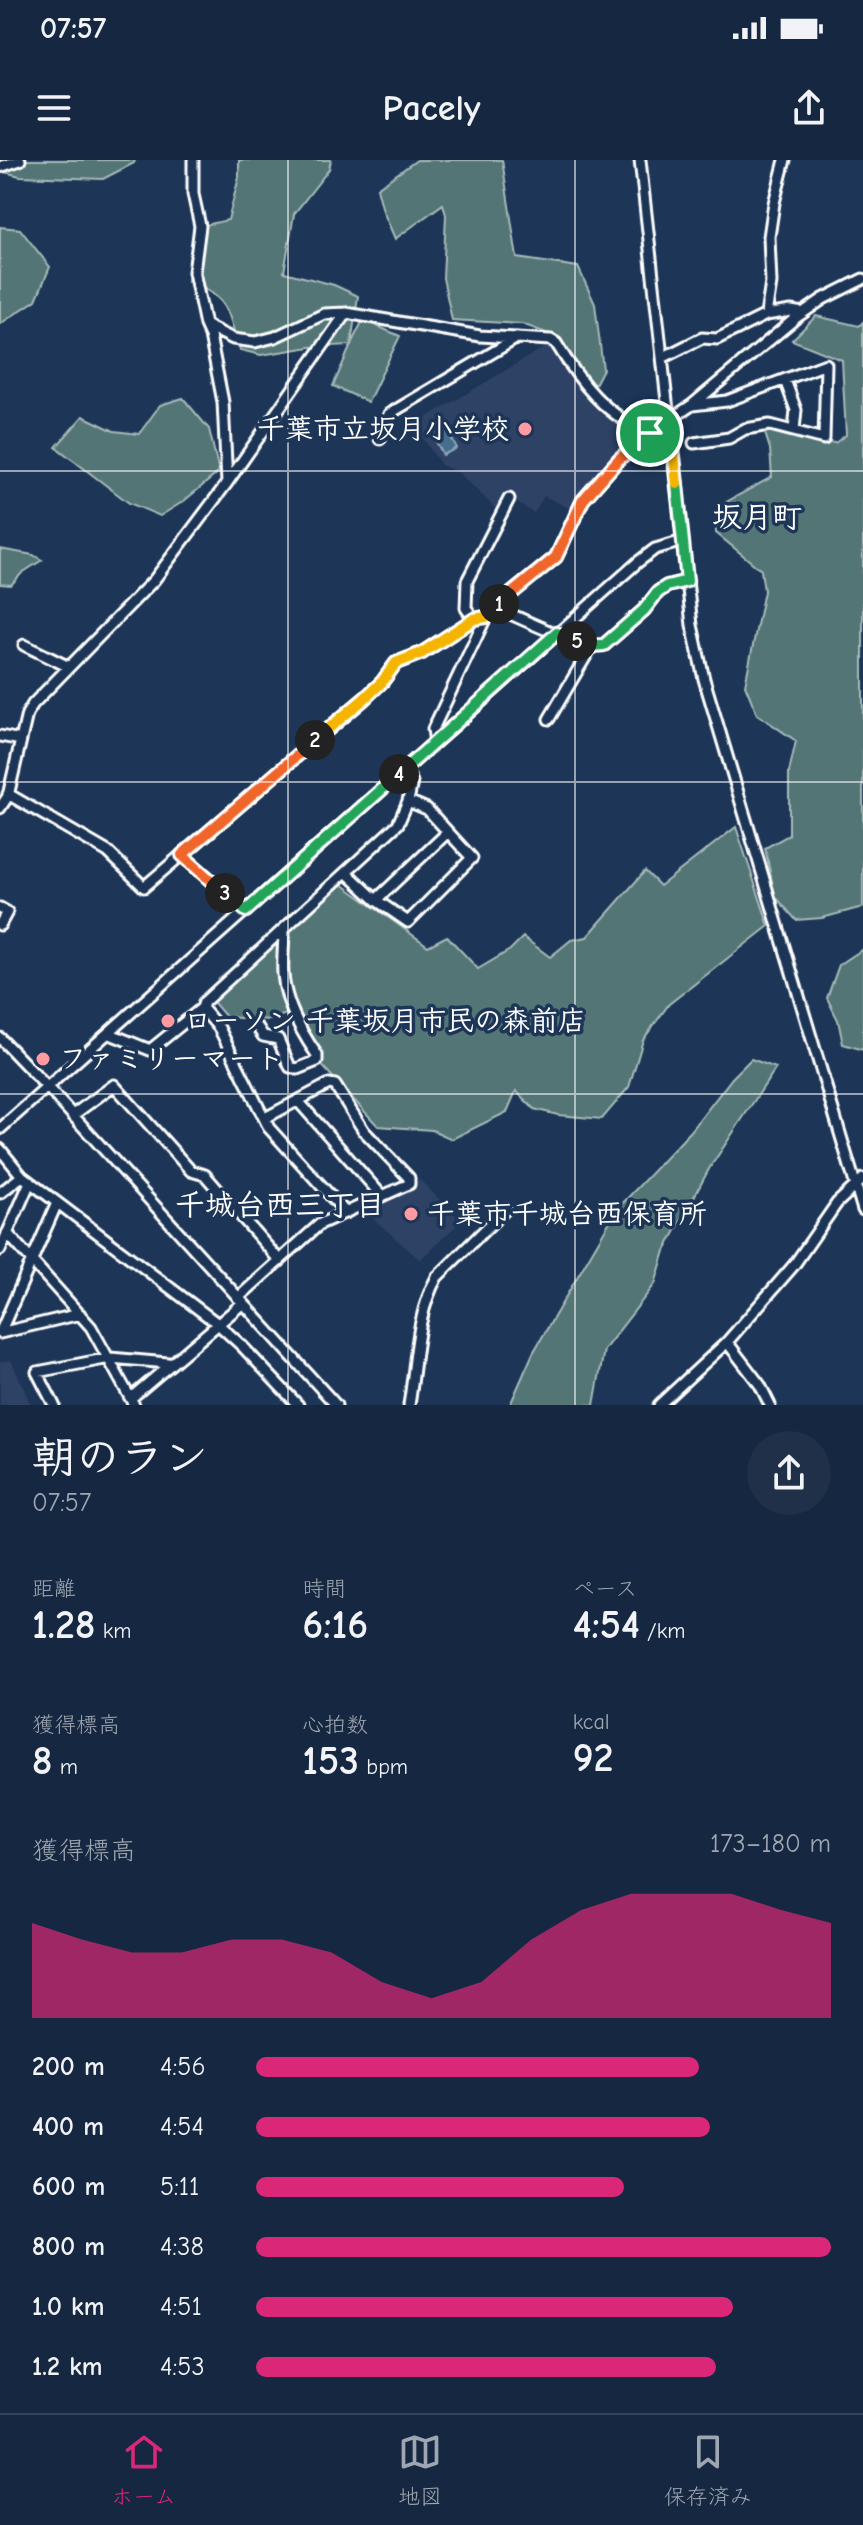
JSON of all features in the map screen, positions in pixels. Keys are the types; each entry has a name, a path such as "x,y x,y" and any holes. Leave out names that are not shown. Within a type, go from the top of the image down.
{"street":[{"path":"0,167 20,160"},
{"path":"193,160 193,194 200,226 194,272 223,402 227,483"},
{"path":"640,160 692,625 704,679 859,1182 863,1210"},
{"path":"766,315 771,283 769,237 785,160"},
{"path":"435,742 433,729 486,617 556,557 583,500 619,459 670,418 692,405 803,313 863,279"},
{"path":"664,357 702,338 717,339 766,315 791,311 803,313"},
{"path":"205,325 233,339 255,342 275,337 324,314 346,313 480,336 544,338 556,343 598,401 635,427 650,433"},
{"path":"0,808 27,714 33,704 154,580 227,483 346,313"},
{"path":"380,439 389,414 517,338"},
{"path":"692,405 727,401 826,364 824,439 770,425 745,429 729,438 694,443"},
{"path":"785,380 796,410 794,430"},
{"path":"474,619 466,608 467,581 509,499"},
{"path":"0,1112 4,1126 557,633 655,549 683,541"},
{"path":"494,607 592,646 604,645 644,610 658,592 667,586 687,581"},
{"path":"5,794 108,852 144,887 364,699 396,663 422,653 474,619 486,617"},
{"path":"24,645 69,667"},
{"path":"549,719 592,646"},
{"path":"0,736 21,740"},
{"path":"108,1033 150,1050 202,1008 204,1002 398,824 412,782 404,769"},
{"path":"347,873 376,900 408,922 472,858 427,809 408,801"},
{"path":"376,900 448,832"},
{"path":"182,855 246,911"},
{"path":"0,908 7,912 0,925"},
{"path":"258,1028 263,1036 278,1039 290,1067 297,1069 317,1061 317,1055 293,1011 283,976 284,929"},
{"path":"202,1008 219,1028 269,1128 346,1213"},
{"path":"0,1038 336,1405"},
{"path":"7,1233 91,1327 133,1402 320,1224 409,1184 409,1178 364,1131 335,1085 329,1084 265,1118"},
{"path":"73,1115 114,1085 191,1171 205,1175 280,1261"},
{"path":"298,1101 382,1196"},
{"path":"0,1149 26,1179 218,1324 298,1405"},
{"path":"0,1193 26,1179"},
{"path":"0,1250 26,1179"},
{"path":"659,1405 727,1342 794,1265 825,1218 859,1182"},
{"path":"0,1333 57,1203"},
{"path":"409,1405 430,1290 437,1277 506,1209"},
{"path":"0,1333 80,1314"},
{"path":"727,1342 760,1385 770,1405"},
{"path":"54,1405 37,1372 110,1358 170,1365"}],"shaded area":[{"name":"千葉市立坂月小学校","path":"553,342 592,400 641,437 589,486 573,510 544,496 534,513 508,498 499,512 459,473 441,465 414,425"},
{"path":"443,423 457,448 443,455 430,430"},
{"name":"千葉市千城台西保育所","path":"420,1180 461,1221 420,1260 360,1207"},
{"path":"11,1360 31,1405 0,1405 0,1362"}],"green space":[{"path":"0,160 135,160 103,179 20,176 0,171"},
{"path":"239,160 331,160 329,169 294,214 284,272 334,285 358,296 351,344 363,320 400,336 368,402 333,386 351,345 310,347 261,355 240,350 229,315 220,300 188,281 196,227 228,220 239,177"},
{"path":"417,160 502,160 517,258 578,267 595,304 603,369 590,394 555,336 522,324 452,320 443,278 446,215 443,204 395,239 377,188"},
{"path":"0,227 20,229 50,267 36,300 0,324"},
{"path":"816,316 859,326 863,322 863,907 822,918 796,920 775,896 765,848 789,835 789,772 796,741 757,714 745,685 764,591 761,570 716,533 717,507 772,477 770,449 764,430 806,433 812,441 835,443 846,435 842,360 792,340"},
{"path":"183,398 209,429 219,472 160,516 129,503 56,447 83,416 114,431 139,434 160,405"},
{"path":"0,549 33,555 42,560 22,573 11,585 0,584"},
{"path":"736,827 769,926 669,1004 643,1040 629,1087 602,1119 558,1115 534,1109 516,1091 507,1112 452,1139 432,1130 378,1126 315,1058 289,1013 270,1020 226,1017 208,996 281,939 339,882 428,946 447,936 478,969 510,950 523,937 550,957 571,940 587,937 645,871 660,886"},
{"path":"863,949 863,1050 843,1044 838,1020 827,998 839,965"},
{"path":"751,1059 776,1068 709,1169 665,1251 655,1284 604,1350 594,1405 510,1405 533,1353 617,1209 691,1131 732,1078"}],"place":[{"name":"千葉市立坂月小学校","path":"525,429"},
{"name":"ローソン 千葉坂月市民の森前店","path":"168,1021"},
{"name":"ファミリーマート","path":"43,1059"},
{"name":"千葉市千城台西保育所","path":"411,1214"}],"district":[{"name":"坂月町","path":"757,517"},
{"name":"千城台西三丁目","path":"280,1205"}],"route":[{"path":"670,418 687,581 667,586 658,592 644,610 604,645 592,646 557,633 246,911 182,855 364,699 396,663 422,653 474,619 486,617 494,607 549,565 564,543 583,500 619,459 650,433 670,418"}]}
